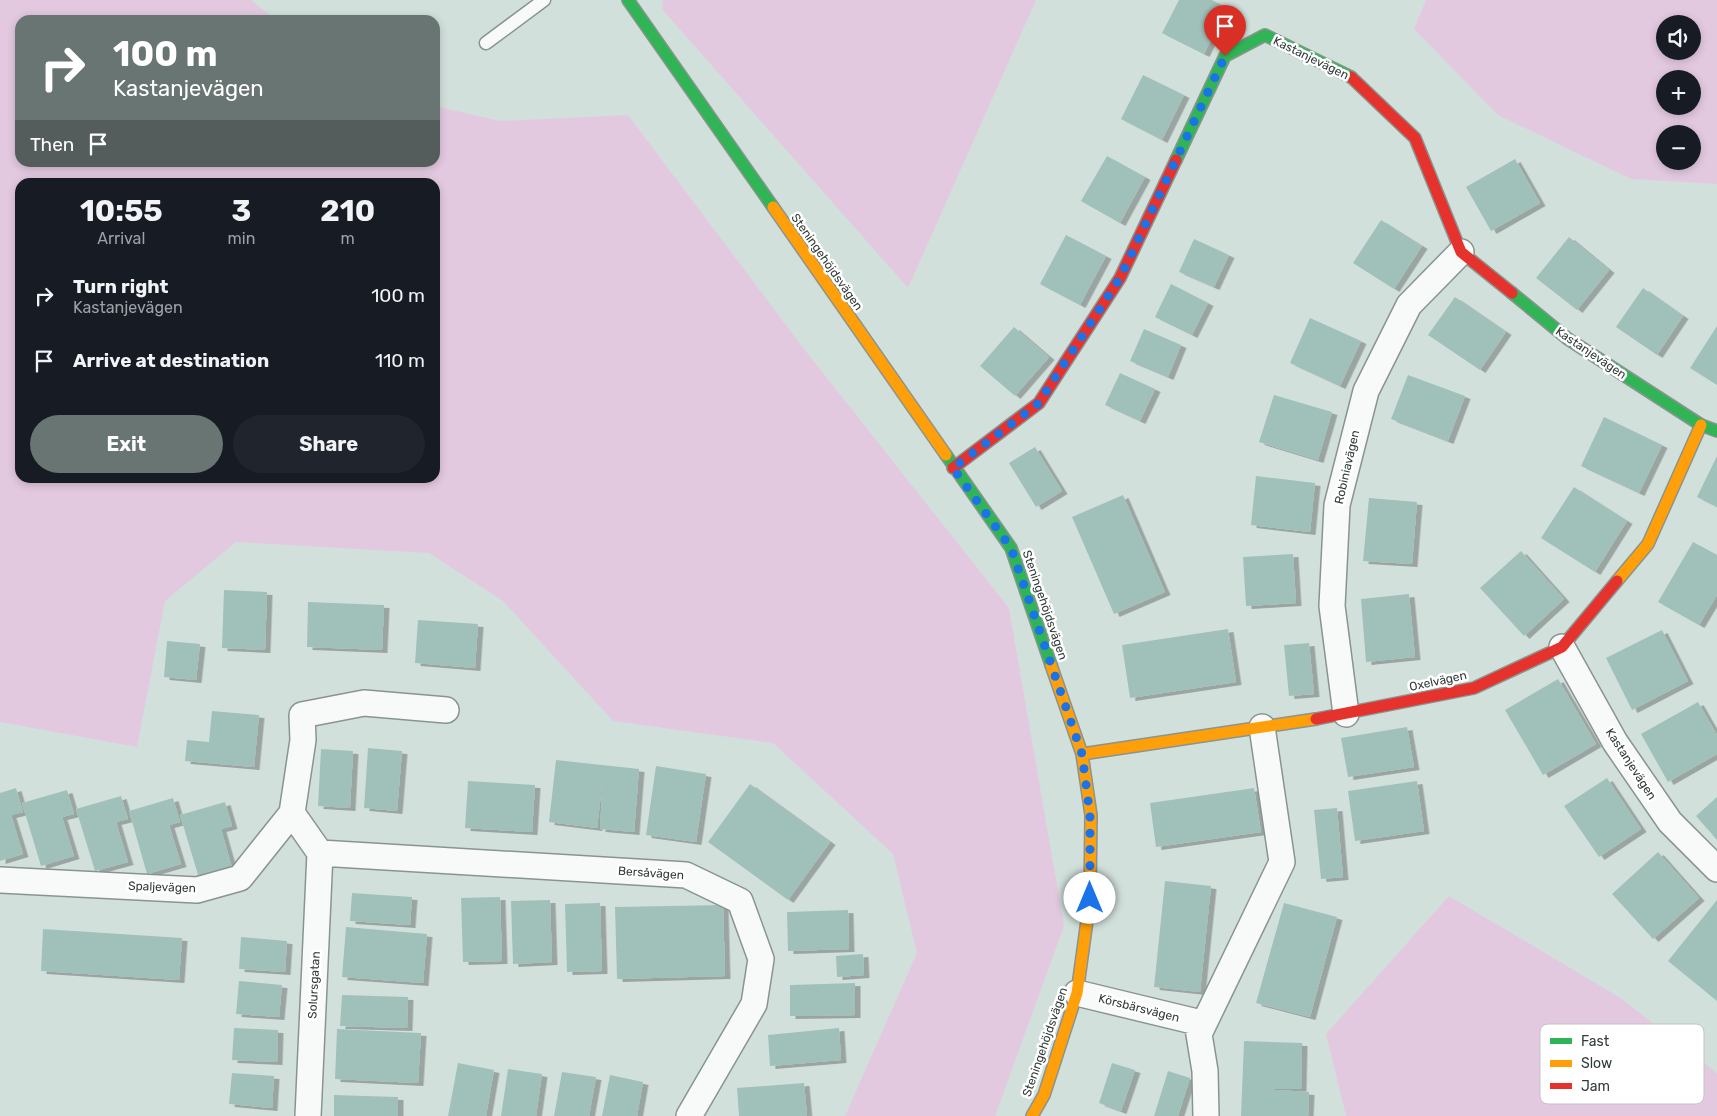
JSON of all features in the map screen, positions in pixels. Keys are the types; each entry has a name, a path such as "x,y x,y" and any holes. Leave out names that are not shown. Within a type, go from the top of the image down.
{"street":[{"name":"Steningehöjdsvägen","path":"628,0 953,468 1011,548 1082,754 1090,815 1090,898 1077,993 1044,1095 1032,1116"},
{"name":"Kastanjevägen","path":"953,468 1039,403 1120,278 1225,56 1265,35 1350,75 1415,138 1461,252 1568,339 1701,425 1717,431"},
{"name":"Robiniavägen","path":"1346,714 1332,606 1337,505 1366,391 1409,305 1461,252"},
{"name":"Oxelvägen","path":"1082,754 1346,714 1474,688 1562,647 1648,544 1701,425"},
{"name":"Kastanjevägen","path":"1562,647 1615,742 1670,822 1717,869"},
{"path":"320,853 292,813 303,740 302,715 364,703 446,710"},
{"path":"1206,1116 1205,1071 1199,1034 1282,862 1262,727"},
{"name":"Spaljevägen","path":"0,880 197,890 240,878 292,813"},
{"name":"Solursgatan","path":"308,1116 320,853"},
{"name":"Bersåvägen","path":"320,853 686,874 740,901 761,959 754,1004 689,1116"},
{"name":"Körsbärsvägen","path":"1077,993 1197,1022 1199,1034"}],"lane":[{"path":"486,43 544,0"}],"shaded area":[{"path":"0,0 251,0 270,15 15,15 15,167 440,167 440,107 500,121 628,115 804,349 1009,608 1064,926 995,1116 845,1116 917,953 893,854 773,743 613,721 503,601 429,553 236,542 165,601 137,747 0,722"},
{"path":"663,0 1036,0 908,288 662,9"},
{"path":"1426,0 1717,0 1717,184 1631,179 1498,115 1414,29"},
{"path":"1449,896 1619,997 1654,1024 1540,1024 1540,1104 1704,1104 1704,1063 1717,1073 1717,1116 1346,1116 1326,1034"}],"building":[{"path":"1179,0 1212,0 1227,8 1204,54 1162,33"},
{"path":"1143,75 1184,95 1162,140 1121,119"},
{"path":"1107,156 1145,177 1120,223 1081,201"},
{"path":"1515,159 1540,203 1491,231 1466,187"},
{"path":"1381,220 1422,246 1394,289 1353,263"},
{"path":"1066,235 1106,256 1080,305 1040,284"},
{"path":"1569,237 1609,270 1577,310 1536,278"},
{"path":"1194,239 1229,255 1214,287 1179,272"},
{"path":"1171,284 1208,303 1192,335 1155,317"},
{"path":"1643,288 1683,316 1657,355 1616,327"},
{"path":"1455,297 1506,332 1480,370 1428,335"},
{"path":"1310,318 1361,341 1340,386 1290,363"},
{"path":"1717,326 1717,385 1690,368"},
{"path":"1014,327 1049,357 1015,396 980,366"},
{"path":"1144,329 1181,345 1168,377 1130,361"},
{"path":"1120,373 1155,389 1140,421 1105,405"},
{"path":"1408,375 1465,396 1448,441 1391,419"},
{"path":"1274,395 1332,412 1318,460 1259,442"},
{"path":"1604,417 1662,445 1639,493 1581,466"},
{"path":"1035,447 1062,491 1036,507 1009,463"},
{"path":"1717,456 1717,507 1697,497"},
{"path":"1256,476 1315,483 1310,532 1251,525"},
{"path":"1574,487 1627,521 1595,572 1541,538"},
{"path":"1123,495 1165,592 1114,614 1072,517"},
{"path":"1369,498 1417,502 1412,564 1363,561"},
{"path":"1693,542 1717,555 1717,595 1699,625 1658,602"},
{"path":"1521,551 1564,599 1524,636 1480,588"},
{"path":"1293,554 1296,603 1246,606 1243,557"},
{"path":"224,590 267,592 265,650 222,648"},
{"path":"1409,594 1415,657 1366,662 1361,599"},
{"path":"308,602 384,605 382,650 307,647"},
{"path":"418,620 478,624 475,668 415,663"},
{"path":"1228,629 1236,682 1130,698 1122,645"},
{"path":"1662,630 1688,681 1632,710 1606,658"},
{"path":"167,641 200,644 196,680 164,677"},
{"path":"1309,643 1314,694 1289,696 1284,645"},
{"path":"1558,679 1596,744 1543,775 1505,710"},
{"path":"1698,702 1717,735 1717,754 1668,782 1641,734"},
{"path":"212,711 259,715 254,767 185,761 187,740 209,742"},
{"path":"1407,727 1414,767 1348,777 1341,738"},
{"path":"368,748 402,751 397,811 364,808"},
{"path":"321,749 353,751 350,808 318,806"},
{"path":"556,760 639,769 634,832 600,829 603,776 597,828 549,822"},
{"path":"656,766 706,774 696,842 646,835"},
{"path":"1607,778 1641,829 1599,857 1564,806"},
{"path":"468,781 535,785 532,832 465,828"},
{"path":"1417,781 1424,831 1355,841 1348,791"},
{"path":"750,784 830,842 788,900 708,842"},
{"path":"16,788 23,812 11,815 23,854 0,861 0,793"},
{"path":"1254,788 1261,832 1156,847 1150,803"},
{"path":"67,790 74,814 62,817 74,856 41,866 22,803"},
{"path":"121,796 128,819 116,822 128,862 95,871 76,809"},
{"path":"1717,797 1717,840 1696,816"},
{"path":"173,798 180,822 169,825 181,864 147,874 129,811"},
{"path":"225,802 232,826 221,829 232,868 199,878 180,815"},
{"path":"1337,808 1343,877 1321,879 1314,810"},
{"path":"1658,852 1699,898 1653,939 1612,894"},
{"path":"1165,881 1211,886 1200,992 1154,987"},
{"path":"352,893 412,897 410,925 350,921"},
{"path":"500,897 502,961 463,962 461,898"},
{"path":"550,900 552,962 513,964 511,901"},
{"path":"1717,900 1717,1001 1668,961"},
{"path":"600,903 602,971 567,972 565,904"},
{"path":"1284,903 1337,917 1310,1017 1256,1003"},
{"path":"723,905 725,976 617,979 615,907"},
{"path":"848,910 849,949 788,951 787,912"},
{"path":"346,927 427,934 423,983 342,977"},
{"path":"43,929 182,938 179,980 41,971"},
{"path":"241,937 287,941 285,972 239,969"},
{"path":"863,954 864,975 837,977 836,956"},
{"path":"239,981 282,985 279,1017 236,1014"},
{"path":"855,983 855,1015 790,1016 790,985"},
{"path":"342,995 408,997 407,1028 340,1026"},
{"path":"234,1028 278,1030 277,1062 232,1060"},
{"path":"839,1028 841,1060 770,1066 768,1035"},
{"path":"337,1029 421,1033 418,1083 335,1079"},
{"path":"1244,1041 1302,1043 1301,1089 1257,1089 1309,1092 1308,1116 1241,1116"},
{"path":"458,1063 494,1070 486,1116 448,1116"},
{"path":"1112,1063 1135,1070 1121,1111 1099,1103"},
{"path":"508,1069 542,1074 536,1116 501,1116"},
{"path":"1168,1071 1190,1078 1178,1116 1154,1116"},
{"path":"562,1072 596,1077 589,1116 554,1116"},
{"path":"232,1073 274,1076 272,1108 229,1104"},
{"path":"610,1075 643,1082 637,1116 602,1116"},
{"path":"804,1083 807,1116 739,1116 737,1088"},
{"path":"334,1095 398,1097 398,1116 334,1116"}],"traffic: fast":[{"path":"628,0 773,207"},
{"path":"1176,160 1225,56 1265,35 1351,77"},
{"path":"1512,293 1568,339 1701,425 1717,431"},
{"path":"946,455 1011,548 1051,665"}],"traffic: slow":[{"path":"773,207 946,455"},
{"path":"1617,581 1648,544 1701,425"},
{"path":"1032,1116 1044,1095 1077,993 1090,899 1091,815 1082,754 1051,665"},
{"path":"1082,754 1316,719"}],"traffic: jam":[{"path":"1351,77 1415,138 1461,252 1512,293"},
{"path":"953,468 1039,403 1120,278 1176,160"},
{"path":"1316,719 1474,688 1562,647 1617,581"}],"route":[{"path":"1090,898 1090,815 1082,754 1011,548 953,468 1039,403 1120,278 1225,56"}]}
